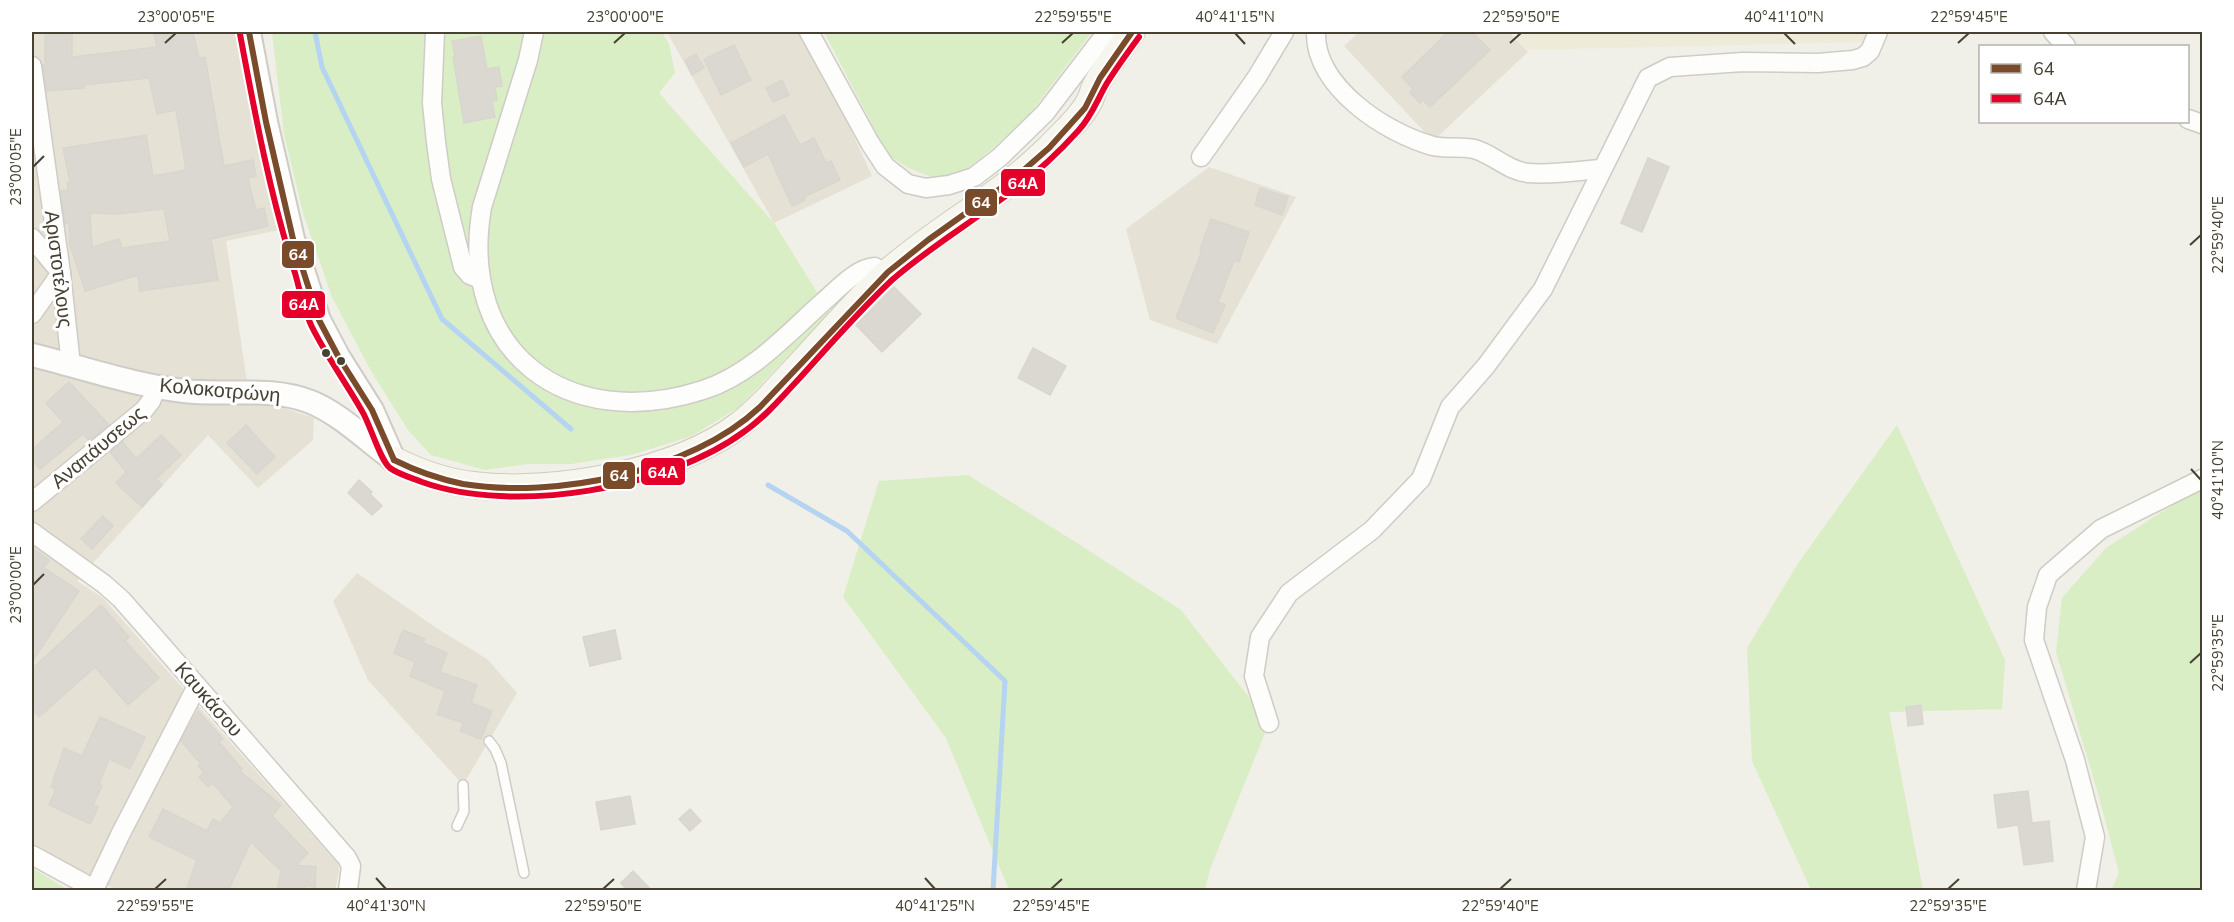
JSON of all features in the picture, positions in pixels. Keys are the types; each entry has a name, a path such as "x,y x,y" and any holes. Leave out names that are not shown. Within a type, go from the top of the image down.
{"main road":[{"path":"394,460 453,482 491,487 516,487 621,475 687,455 727,434 752,415 886,274 918,247 1016,177 1050,147 1089,102 1095,86 1132,32"}],"street":[{"path":"249,32 266,122 293,239 320,320 338,356 372,410 394,460"},
{"path":"435,32 432,103 441,179 463,267 470,275 480,279"},
{"path":"534,32 528,60 482,207 478,228 480,279 487,304 502,335 533,370 558,387 589,398 622,402 663,399 692,393 724,382 750,365 852,278 871,267 878,267 886,274"},
{"path":"809,32 885,166 908,184 926,188 949,185 974,177 1000,157 1046,113 1107,32"},
{"path":"1201,157 1257,76 1284,32"},
{"path":"1316,32 1318,55 1343,91 1368,114 1397,131 1434,146 1473,148 1522,172 1601,169"},
{"path":"1269,723 1254,676 1260,637 1289,593 1372,530 1421,479 1450,407 1486,366 1543,289 1648,78 1670,67 1743,62 1818,63 1853,60 1863,57 1870,51 1878,32"},
{"path":"2054,32 2065,45"},
{"name":"Αριστοτέλους","path":"32,66 61,273 71,364"},
{"path":"32,238 61,273 32,314"},
{"name":"Κολοκοτρώνη","path":"32,355 184,391 243,392 299,398 320,406 334,415 394,460"},
{"name":"Αναπάυσεως","path":"32,502 144,410 151,401 157,386"},
{"path":"2086,891 2095,837 2075,760 2034,640 2037,607 2048,575 2101,529 2202,479"},
{"name":"Καυκάσου","path":"32,532 112,591 197,686 347,858 351,866 348,891"},
{"path":"32,855 95,890 120,835 197,686"}],"lane":[{"path":"489,741 501,763 524,873"},
{"path":"457,826 464,812 463,785"}],"shaded area":[{"path":"32,32 236,32 279,230 226,241 250,402 275,405 314,418 313,440 258,488 208,435 77,581 103,598 338,864 339,872 335,890 116,890 32,843"},
{"path":"667,32 802,32 826,76 872,176 774,223"},
{"path":"1359,32 1509,32 1528,52 1433,141 1344,46"},
{"path":"1522,32 1870,32 1868,42 1527,50 1516,38"},
{"path":"1209,167 1296,197 1217,344 1150,320 1126,229"},
{"path":"357,573 435,627 487,659 517,693 463,785 368,680 333,601"}],"green space":[{"path":"272,32 662,32 669,44 675,73 659,93 774,223 830,313 739,407 692,436 631,455 571,464 528,464 485,470 431,455 408,430 371,371 332,297 303,213 284,134"},
{"path":"824,32 1092,32 1029,115 992,149 965,171 931,177 909,168 888,155"},
{"path":"1897,425 2005,660 2002,709 1889,712 1923,890 1811,890 1752,761 1747,648 1797,565"},
{"path":"968,475 1181,610 1269,723 1210,869 1205,890 1009,890 946,738 843,597 879,481"},
{"path":"2202,486 2202,890 2111,890 2119,873 2056,652 2062,598 2106,548"},
{"path":"32,868 68,890 32,890"}],"building":[{"path":"45,32 72,32 72,57 157,47 154,35 193,32 199,58 205,57 224,166 253,160 256,176 248,178 256,210 264,208 268,226 211,239 218,280 140,291 138,275 85,291 70,245 69,223 65,224 61,191 68,190 67,183 70,182 63,148 146,135 153,176 186,170 176,110 157,114 149,78 84,85 85,88 47,91 43,65 45,65","holes":["164,209 170,241 122,248 119,239 92,247 90,213 118,214"]},
{"path":"1448,32 1472,32 1490,50 1430,107 1423,100 1420,103 1410,93 1413,89 1402,77"},
{"path":"481,36 487,69 499,67 502,86 495,87 497,100 492,101 495,117 464,123 452,41"},
{"path":"734,45 751,80 721,95 704,59"},
{"path":"696,54 704,68 692,75 685,60"},
{"path":"782,80 789,95 773,102 766,88"},
{"path":"784,115 800,145 814,138 826,163 831,161 840,180 804,197 805,200 792,206 768,154 744,167 731,143"},
{"path":"1648,158 1669,167 1642,232 1621,223"},
{"path":"1260,188 1288,197 1282,215 1255,205"},
{"path":"1211,219 1249,232 1239,262 1234,261 1218,302 1225,305 1213,333 1176,318 1202,251 1200,250"},
{"path":"894,287 921,314 882,352 856,325"},
{"path":"1033,348 1066,366 1050,395 1018,378"},
{"path":"69,382 109,425 89,440 83,434 40,469 32,459 32,450 63,422 46,403"},
{"path":"246,425 275,457 257,474 227,443"},
{"path":"161,435 181,455 156,479 162,485 142,507 116,483 126,472 110,452 123,442 136,459"},
{"path":"359,480 382,506 372,515 348,493"},
{"path":"103,516 113,526 92,549 81,539"},
{"path":"32,548 49,560 44,568 79,591 32,662"},
{"path":"101,605 129,637 125,641 159,678 128,705 95,667 39,717 32,709 32,669"},
{"path":"403,630 425,639 423,643 447,653 440,672 477,685 471,703 492,711 481,739 460,731 463,723 437,714 445,691 410,676 415,662 394,653"},
{"path":"615,630 621,659 590,666 583,637"},
{"path":"1921,705 1923,724 1908,726 1906,707"},
{"path":"198,711 223,739 219,742 242,769 240,771 281,805 272,816 308,853 296,865 316,867 315,887 306,886 305,891 277,891 281,871 251,842 228,891 186,891 197,860 149,837 163,809 207,831 213,819 220,823 233,807 213,783 208,787 199,777 204,773 198,766 201,764 181,741"},
{"path":"100,717 145,737 130,769 109,759 99,784 102,786 93,805 98,807 90,824 49,805 56,789 51,787 64,748 82,756"},
{"path":"2028,791 2032,823 2049,821 2053,861 2024,865 2018,825 1998,828 1994,795"},
{"path":"630,796 635,824 601,830 596,802"},
{"path":"690,809 701,821 690,831 679,819"},
{"path":"633,871 652,891 628,891 621,883"}],"waterway":[{"path":"315,32 322,67 442,319 571,429"},
{"path":"768,485 847,531 1005,681 993,890"}],"transit line":[{"name":"64","path":"249,32 266,122 293,239 319,320 338,356 372,410 394,460"},
{"name":"64","path":"394,460 445,480 463,484 499,488 539,487 620,476 660,464 697,449 731,430 760,407 888,272 928,240 1011,181 1049,148 1085,108 1100,78 1132,32"},
{"name":"64Α","path":"240,34 271,184 307,314 324,349 362,411 386,464 393,470 422,482 459,492 500,496 544,496 589,491 633,481 675,468 712,451 745,431 772,408 892,280 1024,182 1064,146 1087,120 1107,83 1139,37"}]}
